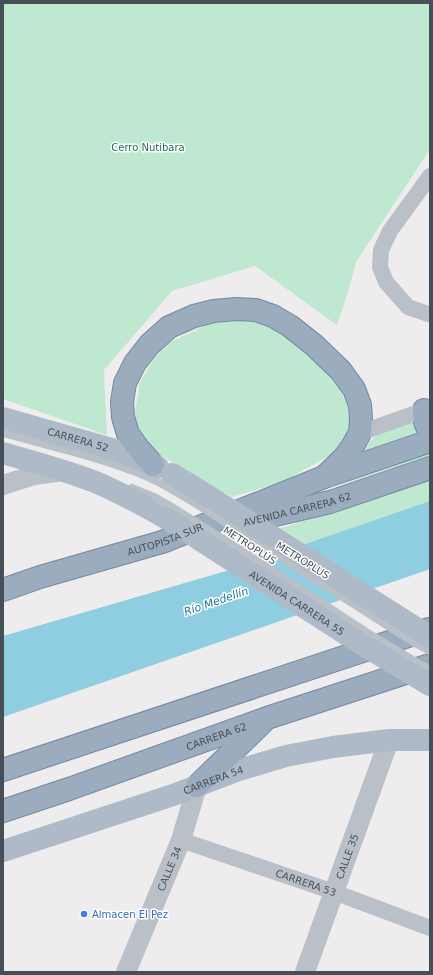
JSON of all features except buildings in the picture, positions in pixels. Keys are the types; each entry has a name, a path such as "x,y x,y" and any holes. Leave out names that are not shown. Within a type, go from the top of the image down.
{"highway":[{"path":"152,465 128,434 123,418 122,402 125,383 135,363 149,345 169,327 194,316 214,311 236,309 256,310 273,316 290,326 314,345 341,371 354,389 360,405 360,433 352,448 344,458 324,477"},
{"path":"324,477 430,441"},
{"name":"AVENIDA CARRERA 62","path":"162,542 330,502 430,468"},
{"name":"AUTOPISTA SUR","path":"3,590 40,577 162,542 324,477"},
{"path":"3,770 430,629"},
{"name":"CARRERA 62","path":"3,811 267,718 430,665"},
{"path":"198,786 267,718"}],"main road":[{"name":"CARRERA 52","path":"3,418 119,451 152,465 169,480"},
{"path":"3,453 64,471"},
{"name":"AVENIDA CARRERA 55","path":"64,471 99,484 166,518 373,651 430,685"},
{"path":"169,480 210,497 430,637"},
{"name":"CARRERA 54","path":"3,851 198,786 239,770 286,756 333,747 389,740 430,740"}],"street":[{"path":"430,176 390,231 381,250 380,267 386,282 408,307 430,314"},
{"path":"360,433 428,416"},
{"path":"3,486 34,475 64,471"},
{"name":"CALLE 35","path":"305,972 389,740"},
{"name":"CALLE 34","path":"126,972 180,840 198,786"},
{"name":"CARRERA 53","path":"180,840 334,892 430,928"}],"lane":[{"path":"3,433 117,465 142,474 169,480"},
{"name":"METROPLUS","path":"169,480 195,503 430,651"},
{"name":"METROPLÚS","path":"127,486 156,498 170,506 371,635 430,670"}],"green space":[{"name":"Cerro Nutibara","path":"3,3 430,3 430,149 356,262 337,325 255,266 172,291 104,370 107,435 3,399"},
{"path":"237,319 264,321 297,341 338,386 350,411 350,433 345,447 282,482 232,497 157,453 138,431 135,412 140,382 155,357 171,342 204,326"},
{"path":"417,421 421,432 356,455 378,434"},
{"path":"430,450 430,456 330,488"},
{"path":"430,477 430,501 304,544 279,529"}],"water":[{"name":"Río Medellín","path":"430,501 430,569 3,717 3,636 226,571"}],"place":[{"name":"Almacen El Pez","path":"84,914"}]}
